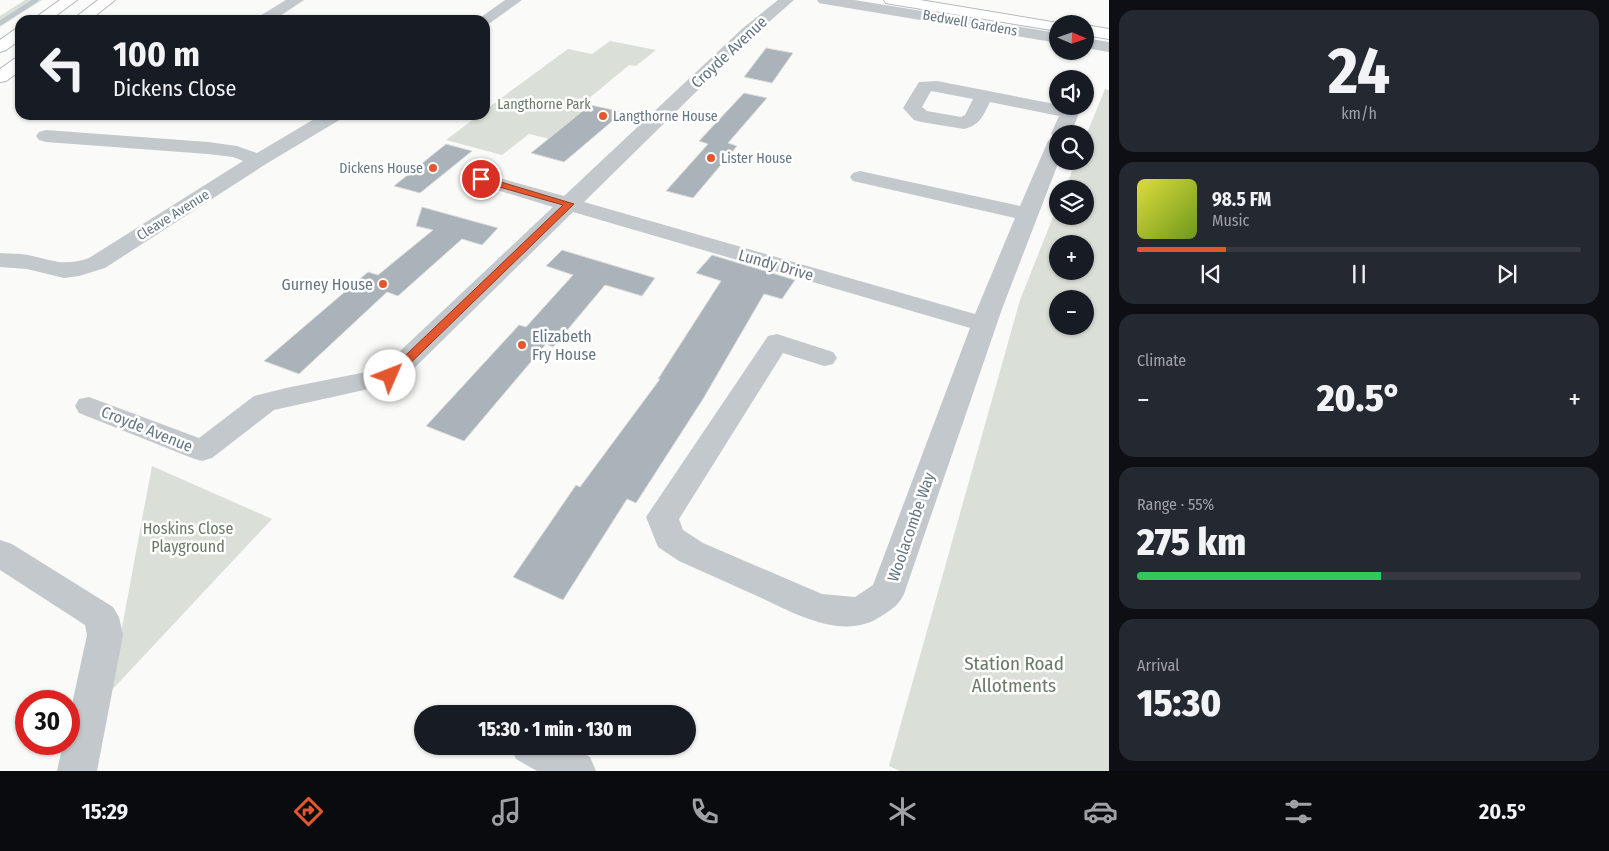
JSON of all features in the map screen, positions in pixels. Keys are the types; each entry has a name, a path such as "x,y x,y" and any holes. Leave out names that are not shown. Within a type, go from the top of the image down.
{"main road":[{"path":"48,15 70,0"},
{"path":"87,15 108,0"},
{"path":"890,0 1049,25"},
{"path":"1094,32 1109,34"},
{"path":"0,47 15,36"},
{"path":"0,77 15,66"}],"street":[{"path":"272,15 297,0"},
{"path":"490,17 515,0"},
{"name":"Croyde Avenue","path":"89,406 202,451 264,403 390,376 749,31 787,0"},
{"name":"Bedwell Gardens","path":"824,0 1049,36"},
{"path":"1094,44 1109,47"},
{"path":"984,96 1070,112 1065,125"},
{"name":"Cleave Avenue","path":"0,260 30,262 64,271 80,270 98,263 259,160 326,120"},
{"path":"46,136 208,148 237,152 259,160"},
{"name":"Woolacombe Way","path":"824,358 777,342 662,517 670,538 691,552 818,608 844,612 861,612 887,594 983,324 1026,214 1049,162"},
{"path":"860,177 1026,214"},
{"name":"Lundy Drive","path":"481,179 983,324"},
{"path":"0,553 101,617 105,635 77,771"},
{"path":"547,755 576,771"}],"green space":[{"path":"25,0 42,0 19,15 15,15 15,17 0,27 0,16"},
{"name":"Langthorne Park","path":"610,41 656,50 636,66 629,65 575,110 582,112 550,139 529,134 502,155 446,140 472,120 490,120 490,106 568,49 592,54"},
{"name":"Station Road Allotments","path":"1105,89 1109,90 1109,771 900,771 889,766 1020,300 1050,225 1094,225 1094,180 1069,180 1072,170 1094,170 1094,125 1090,125"},
{"name":"Hoskins Close Playground","path":"152,466 272,519 110,692"}],"building":[{"path":"766,48 793,53 772,83 744,77"},
{"name":"Lister House","path":"744,93 767,98 728,143 737,146 693,198 666,191 708,144 699,141"},
{"path":"590,105 623,112 564,162 531,153"},
{"name":"Dickens House","path":"446,144 472,151 420,193 394,186"},
{"name":"Gurney House","path":"422,207 498,228 482,245 462,239 398,296 387,292 299,374 264,361 368,272 378,275 433,230 416,226"},
{"name":"Elizabeth Fry House","path":"562,250 655,278 642,296 605,285 553,347 546,344 464,441 426,426 519,325 526,327 573,275 546,266"},
{"path":"712,255 795,280 782,299 764,294 703,399 636,503 627,499 563,600 513,577 576,485 580,487 660,379 658,379 721,281 696,273"}],"waterway":[{"path":"0,23 36,0"}],"place":[{"name":"Langthorne House","path":"603,116"},
{"name":"Lister House","path":"711,158"},
{"name":"Dickens House","path":"433,168"},
{"name":"Gurney House","path":"383,284"},
{"name":"Elizabeth Fry House","path":"522,345"}],"route":[{"path":"390,376 569,204 481,179"}]}
